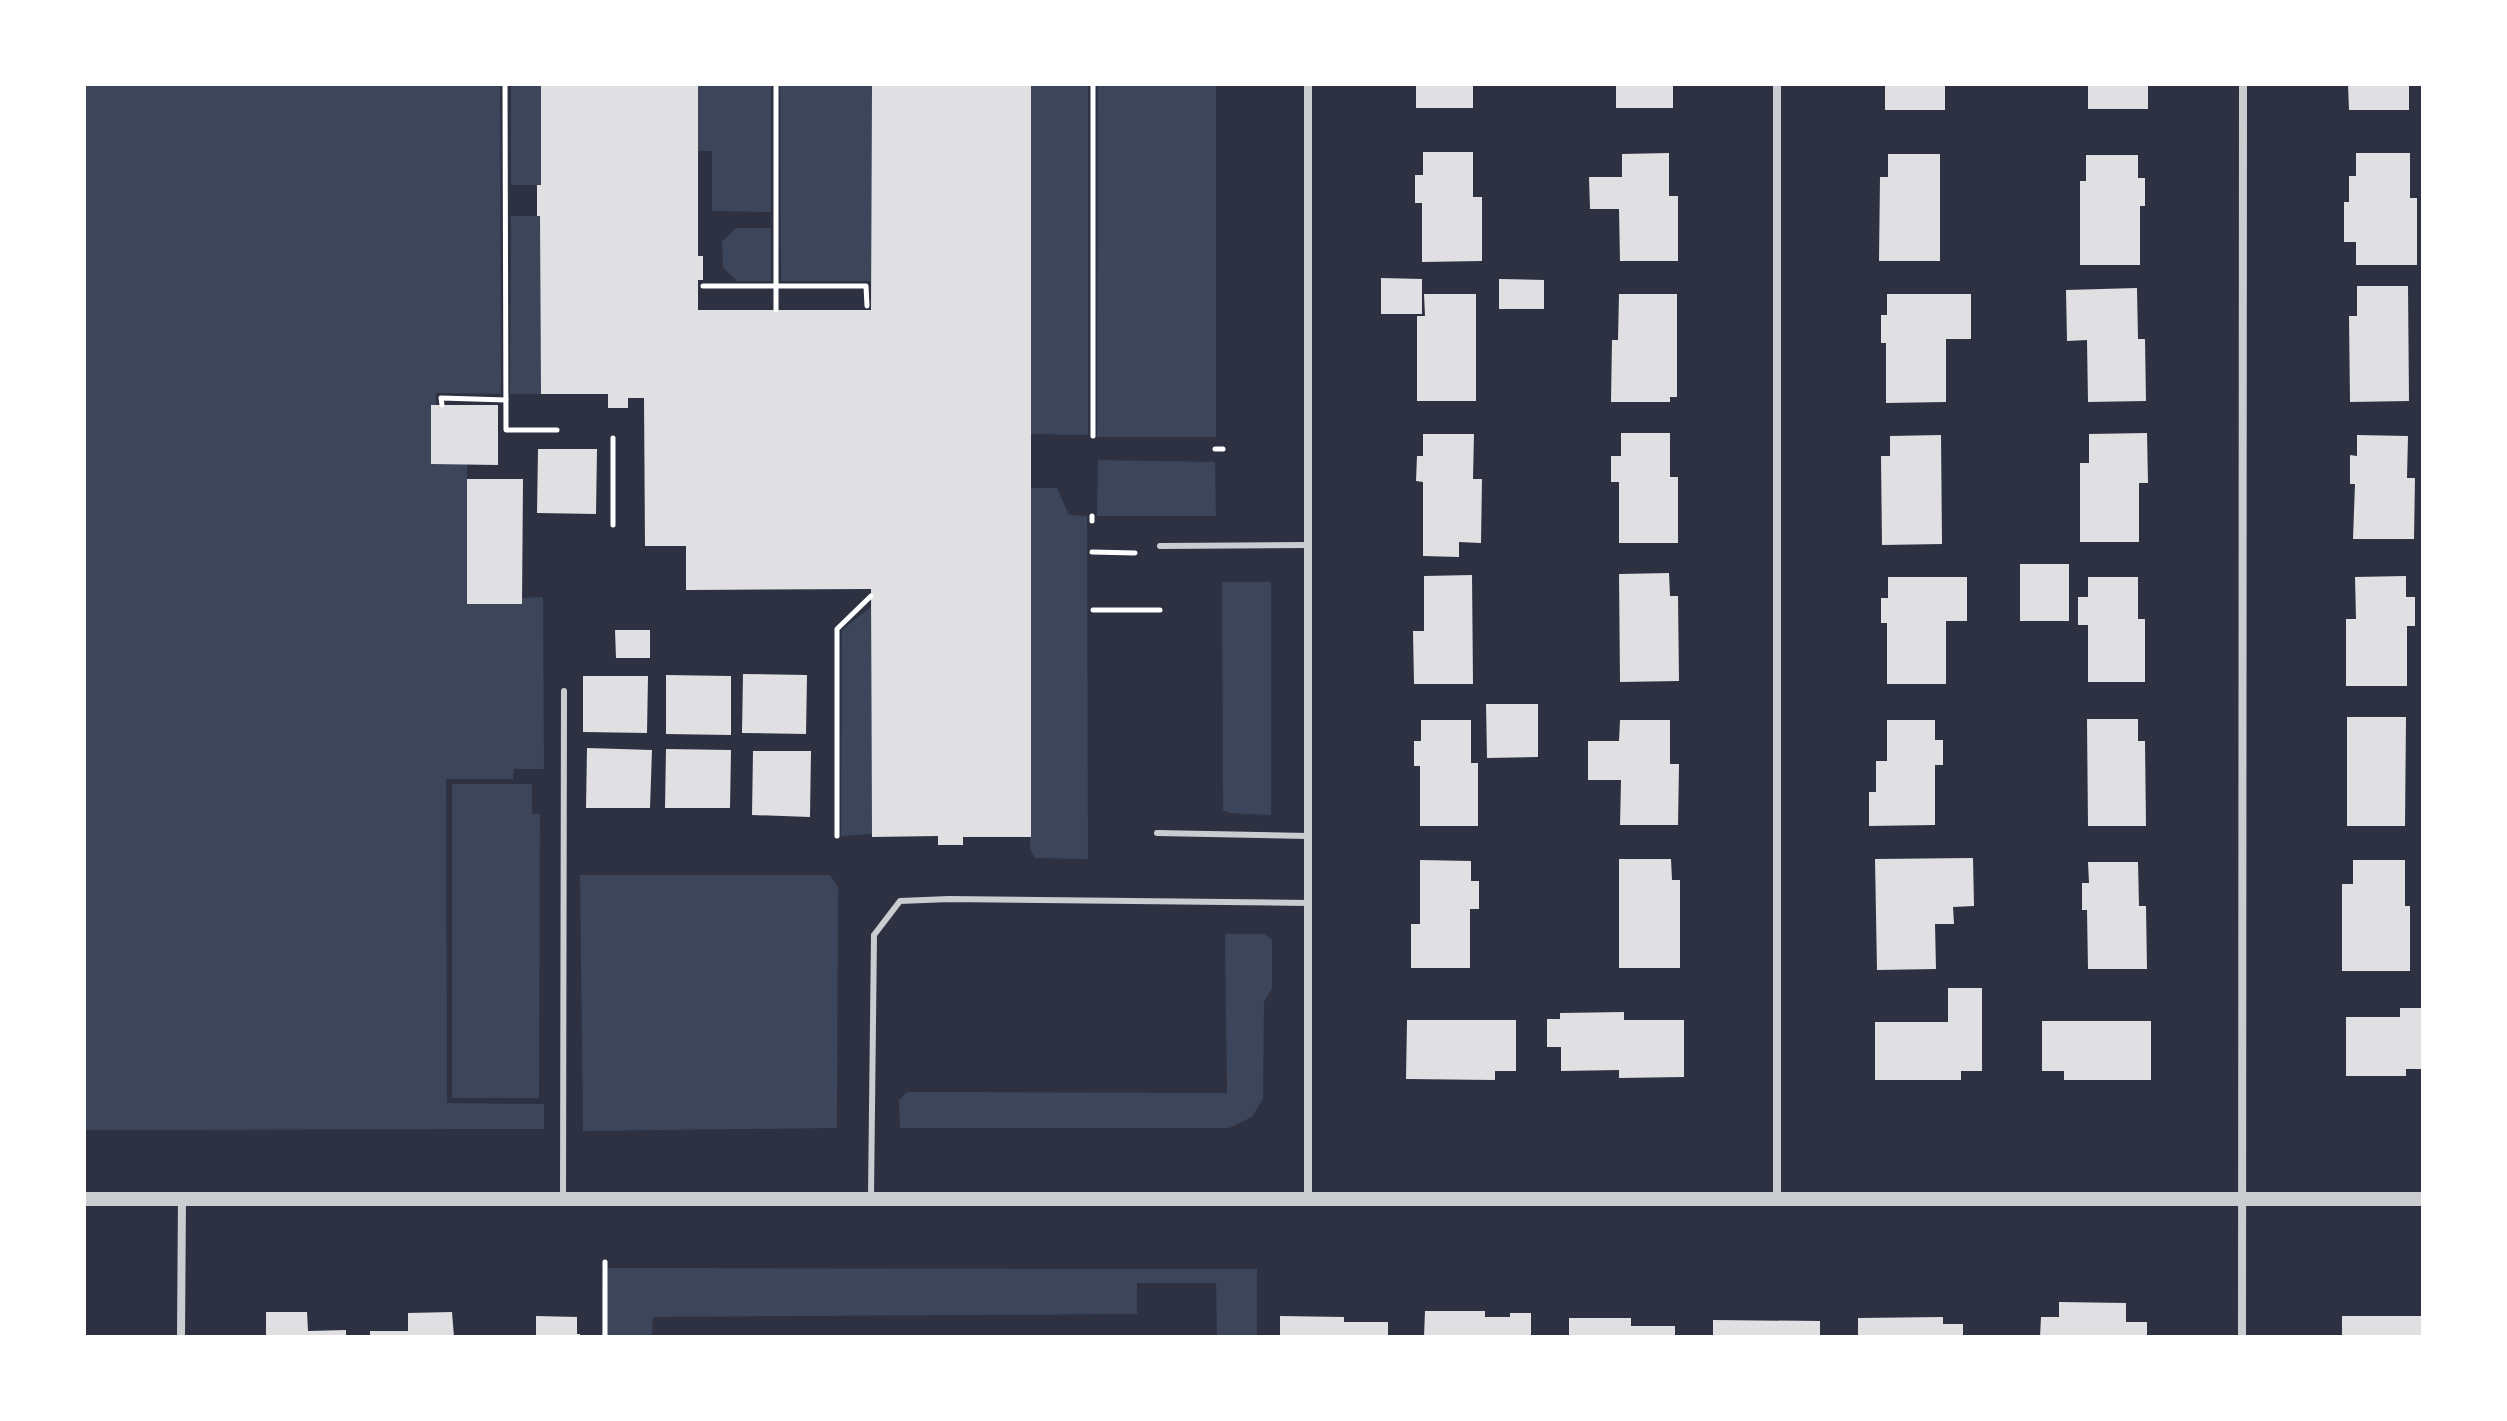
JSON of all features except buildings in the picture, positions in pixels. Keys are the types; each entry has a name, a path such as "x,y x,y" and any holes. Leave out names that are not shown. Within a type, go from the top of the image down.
{"street":[{"path":"1308,84 1308,1198"},
{"path":"1777,84 1777,1200"},
{"path":"2242,1337 2243,84"},
{"path":"181,1337 182,1198"},
{"path":"84,1199 2423,1199"}],"lane":[{"path":"1160,546 1308,545"},
{"path":"563,1198 564,691"},
{"path":"1157,833 1308,836"},
{"path":"871,1198 874,935 900,901 1308,903"}],"path":[{"path":"505,84 508,201 506,430 557,430"},
{"path":"776,84 776,310"},
{"path":"1093,84 1093,436"},
{"path":"703,286 866,286 867,306"},
{"path":"442,405 441,398 506,400"},
{"path":"613,438 613,525"},
{"path":"1215,449 1223,449"},
{"path":"1092,552 1147,554"},
{"path":"837,836 837,629 871,596"},
{"path":"1093,610 1160,610"},
{"path":"605,1262 605,1337"}],"shaded area":[{"path":"84,84 500,84 501,394 436,393 436,405 431,405 431,464 467,464 467,603 521,604 522,598 543,597 544,769 514,769 513,779 446,779 447,1103 544,1104 544,1129 84,1130"},
{"path":"511,84 541,84 541,185 511,185"},
{"path":"698,84 771,84 771,212 712,211 712,151 698,151"},
{"path":"780,84 872,84 871,281 781,281"},
{"path":"1031,84 1088,84 1088,435 1031,434"},
{"path":"1098,84 1216,84 1216,437 1097,437"},
{"path":"511,216 540,216 541,394 510,394"},
{"path":"736,228 771,228 771,281 737,281 723,268 722,242"},
{"path":"1098,460 1215,462 1216,516 1097,516"},
{"path":"1031,488 1057,488 1069,515 1087,516 1088,859 1035,858 1030,849"},
{"path":"1222,582 1271,582 1271,815 1223,810"},
{"path":"871,607 872,834 841,836 842,630"},
{"path":"452,784 532,784 532,814 540,814 539,1098 452,1098"},
{"path":"580,875 830,875 838,887 837,1128 583,1131"},
{"path":"1225,934 1265,934 1272,940 1272,988 1264,1002 1263,1099 1252,1117 1229,1128 900,1128 899,1100 907,1092 1227,1093"},
{"path":"603,1268 1257,1269 1257,1337 1217,1337 1216,1283 1137,1283 1137,1314 653,1317 652,1337 602,1337"}]}
